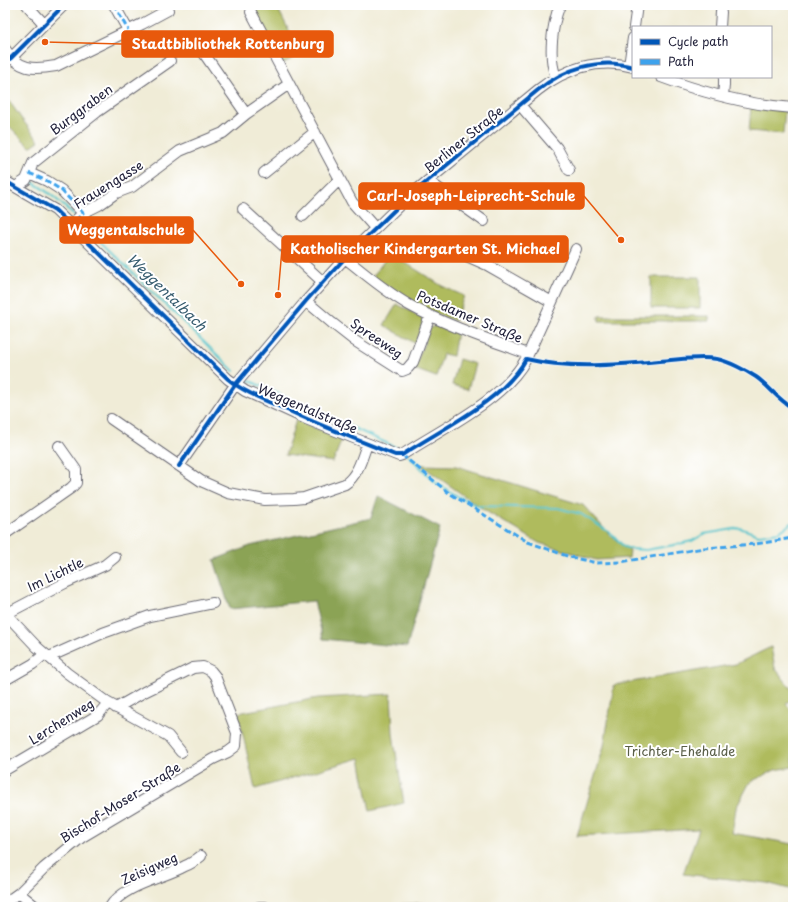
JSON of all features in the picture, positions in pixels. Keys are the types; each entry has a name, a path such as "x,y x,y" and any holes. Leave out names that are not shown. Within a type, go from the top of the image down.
{"street":[{"path":"27,5 44,24"},
{"path":"64,5 7,56 18,64 26,67 40,68 56,66 168,10"},
{"path":"114,5 128,30"},
{"path":"556,77 553,66 552,42 560,5"},
{"path":"634,26 637,5"},
{"path":"251,12 339,180 352,202 375,228"},
{"path":"720,26 721,12"},
{"path":"203,52 246,114"},
{"path":"631,66 632,52"},
{"name":"Burggraben","path":"17,186 26,180 33,163 112,100 170,60"},
{"name":"Berliner Straße","path":"179,466 236,385 306,301 375,228 428,181 556,77 584,66 607,63 631,66"},
{"path":"664,78 722,96 757,104 793,108"},
{"path":"722,96 724,78"},
{"name":"Frauengasse","path":"77,219 116,193 132,187 180,151 223,133 246,114 289,84"},
{"path":"520,105 557,148 569,170"},
{"path":"264,173 315,132"},
{"name":"Weggentalstraße","path":"29,173 47,181 61,190 77,219 228,379 245,391 306,419 396,455 402,455 457,422 497,392 520,370 576,248"},
{"path":"303,216 339,180"},
{"name":"Weggentalstraße","path":"5,181 17,186 55,210 77,219"},
{"path":"428,181 484,221"},
{"path":"243,209 323,282"},
{"path":"437,243 487,265 552,302"},
{"name":"Potsdamer Straße","path":"345,258 396,297 430,316 528,354"},
{"name":"Spreeweg","path":"306,301 355,341 396,368 402,370 407,369 413,362 430,316"},
{"path":"111,419 209,486 228,493 265,500 304,498 350,481 356,473 367,444"},
{"path":"5,534 76,483 76,470 59,446"},
{"name":"Im Lichtle","path":"6,614 65,583 105,565 115,557"},
{"path":"5,680 47,656 104,632 150,616 213,603"},
{"path":"6,614 47,656 67,673 112,705 168,736 181,752"},
{"name":"Lerchenweg","path":"5,770 98,715 112,705 144,692 193,668 203,667 211,671 215,676 237,734 236,746"},
{"name":"Bischof-Moser-Straße","path":"5,903 19,893 44,868 82,837 236,746"},
{"name":"Zeisigweg","path":"110,907 120,895 185,867 201,856"},
{"path":"19,893 36,907"},
{"path":"259,907 265,907"}],"green space":[{"path":"266,5 276,5 301,54 282,64 255,11"},
{"path":"5,95 39,141 30,147 5,122"},
{"path":"751,107 785,111 783,134 749,131"},
{"path":"390,253 442,286 464,296 455,321 412,302 373,276"},
{"path":"651,277 700,277 700,308 651,308"},
{"path":"397,304 423,318 416,344 384,325"},
{"path":"599,316 709,316 709,321 599,321"},
{"path":"437,325 457,331 453,356 443,354 436,377 414,369 430,328"},
{"path":"459,359 475,364 468,389 452,385"},
{"path":"296,420 342,439 333,462 285,455"},
{"path":"421,465 456,466 583,505 611,536 630,551 629,558 596,560 539,543 484,510"},
{"path":"378,496 440,528 407,647 323,639 314,601 230,609 214,560 250,546 371,518"},
{"name":"Trichter-Ehehalde","path":"771,647 775,668 793,691 793,699 786,703 793,713 793,767 775,770 750,782 736,808 732,833 793,844 793,890 767,883 683,874 699,829 577,836 604,746 614,685 736,664"},
{"path":"391,694 393,734 404,803 370,811 360,758 255,789 238,713 318,698"},
{"path":"16,902 28,907 5,907"},
{"path":"420,903 466,907 380,907"}],"waterway":[{"name":"Weggentalbach","path":"30,181 60,202 76,217"},
{"name":"Weggentalbach","path":"80,222 234,371"},
{"name":"Weggentalbach","path":"248,380 404,451"},
{"name":"Weggentalbach","path":"408,455 435,482 459,497 478,506 558,508 581,514 612,534 624,547 631,549 646,550 674,545 692,541 704,534 740,528 759,535 779,532 793,522"}],"marked path":[{"path":"114,5 128,30"},
{"path":"29,173 47,181 61,190 83,213 71,225"},
{"path":"402,455 449,493 528,542 570,557 597,563 621,562 704,548 756,544 793,538"}],"cycle path":[{"path":"5,62 11,58 64,5"},
{"path":"179,466 235,385 306,301 345,258 407,198 538,90 559,76 582,67 595,64 607,63 632,67"},
{"path":"5,181 55,210 228,379 235,384 255,396 395,455 402,455 487,401 516,374 526,359 575,365 626,364 696,358 717,359 737,366 756,377 793,408"}],"place":[{"name":"Stadtbibliothek Rottenburg","path":"45,42"},
{"name":"Carl-Joseph-Leiprecht-Schule","path":"621,240"},
{"name":"Weggentalschule","path":"241,284"},
{"name":"Katholischer Kindergarten St. Michael","path":"278,295"}]}
